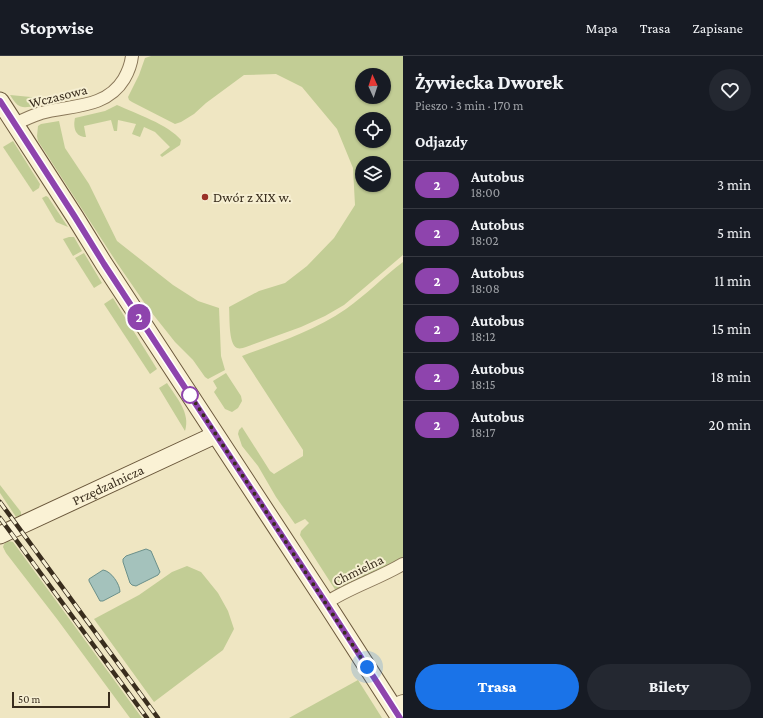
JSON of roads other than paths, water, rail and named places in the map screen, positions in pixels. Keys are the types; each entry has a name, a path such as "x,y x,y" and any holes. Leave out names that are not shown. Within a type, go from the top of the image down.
{"main road":[{"path":"0,101 215,435 326,603 398,708"},
{"name":"Przędzalnicza","path":"0,535 215,435"}],"street":[{"name":"Wczasowa","path":"15,124 42,113 91,104 102,100 113,93 122,82 131,66 132,56"},
{"name":"Chmielna","path":"326,603 336,596 403,564"}],"water":[{"path":"146,549 151,551 160,572 158,575 136,586 132,585 130,583 123,559 126,556"},
{"path":"103,570 114,578 120,592 103,601 100,601 89,579"}],"railway":[{"path":"0,502 158,718"},
{"path":"0,518 147,718"}],"place":[{"name":"Dwór z XIX w.","path":"205,197"}]}
